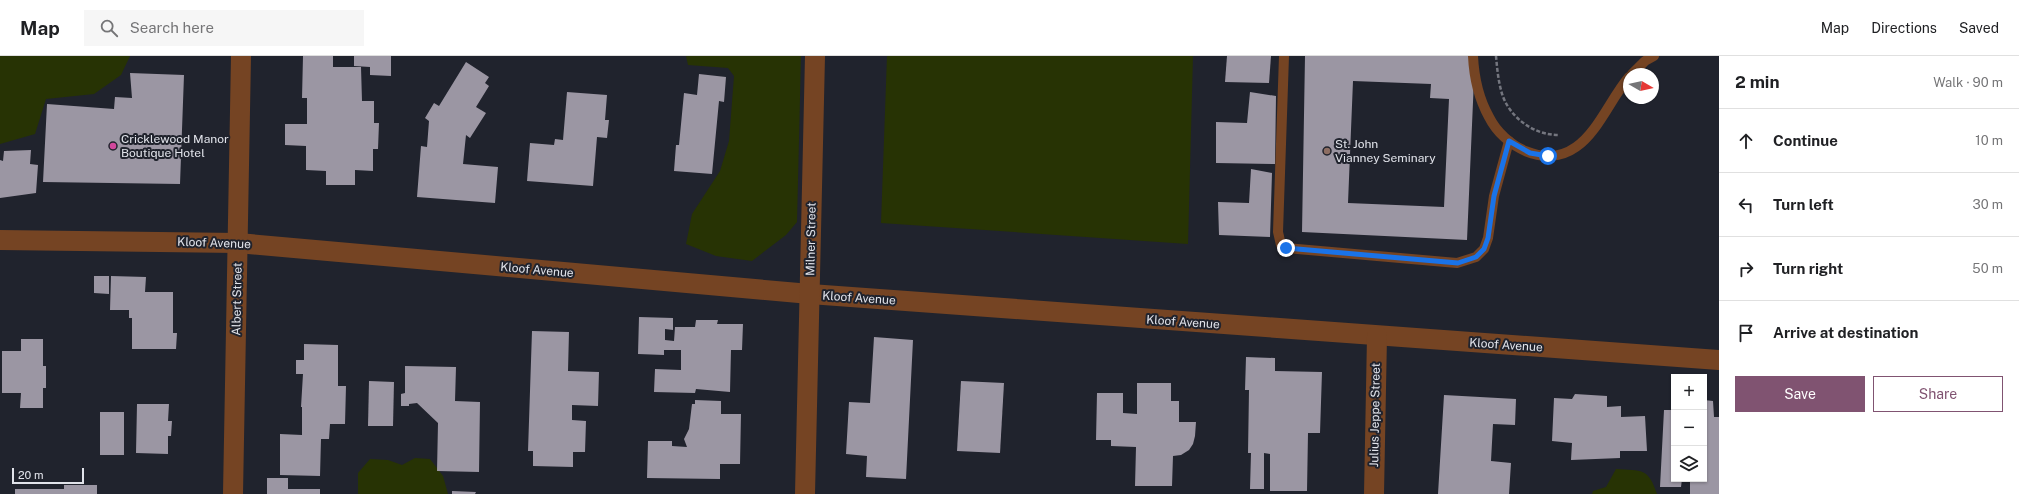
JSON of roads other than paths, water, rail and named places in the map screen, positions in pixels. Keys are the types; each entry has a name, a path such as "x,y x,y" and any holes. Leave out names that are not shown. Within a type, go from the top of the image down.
{"street":[{"name":"Albert Street","path":"233,494 241,56"},
{"name":"Milner Street","path":"805,494 815,56"},
{"name":"Kloof Avenue","path":"0,240 238,243 810,294 1719,360"},
{"name":"Julius Jeppe Street","path":"1374,494 1377,336"}],"lane":[{"path":"1284,56 1278,232 1281,245 1286,248 1458,263 1476,257 1484,249 1488,238 1494,196 1509,141"},
{"path":"1473,56 1479,96 1489,118 1509,141 1521,149 1539,155 1558,155 1575,148 1584,141 1623,86"},
{"path":"1638,68 1645,61 1654,56"}],"place":[{"name":"Cricklewood Manor Boutique Hotel","path":"113,146"},
{"name":"St. John Vianney Seminary","path":"1327,151"}]}
